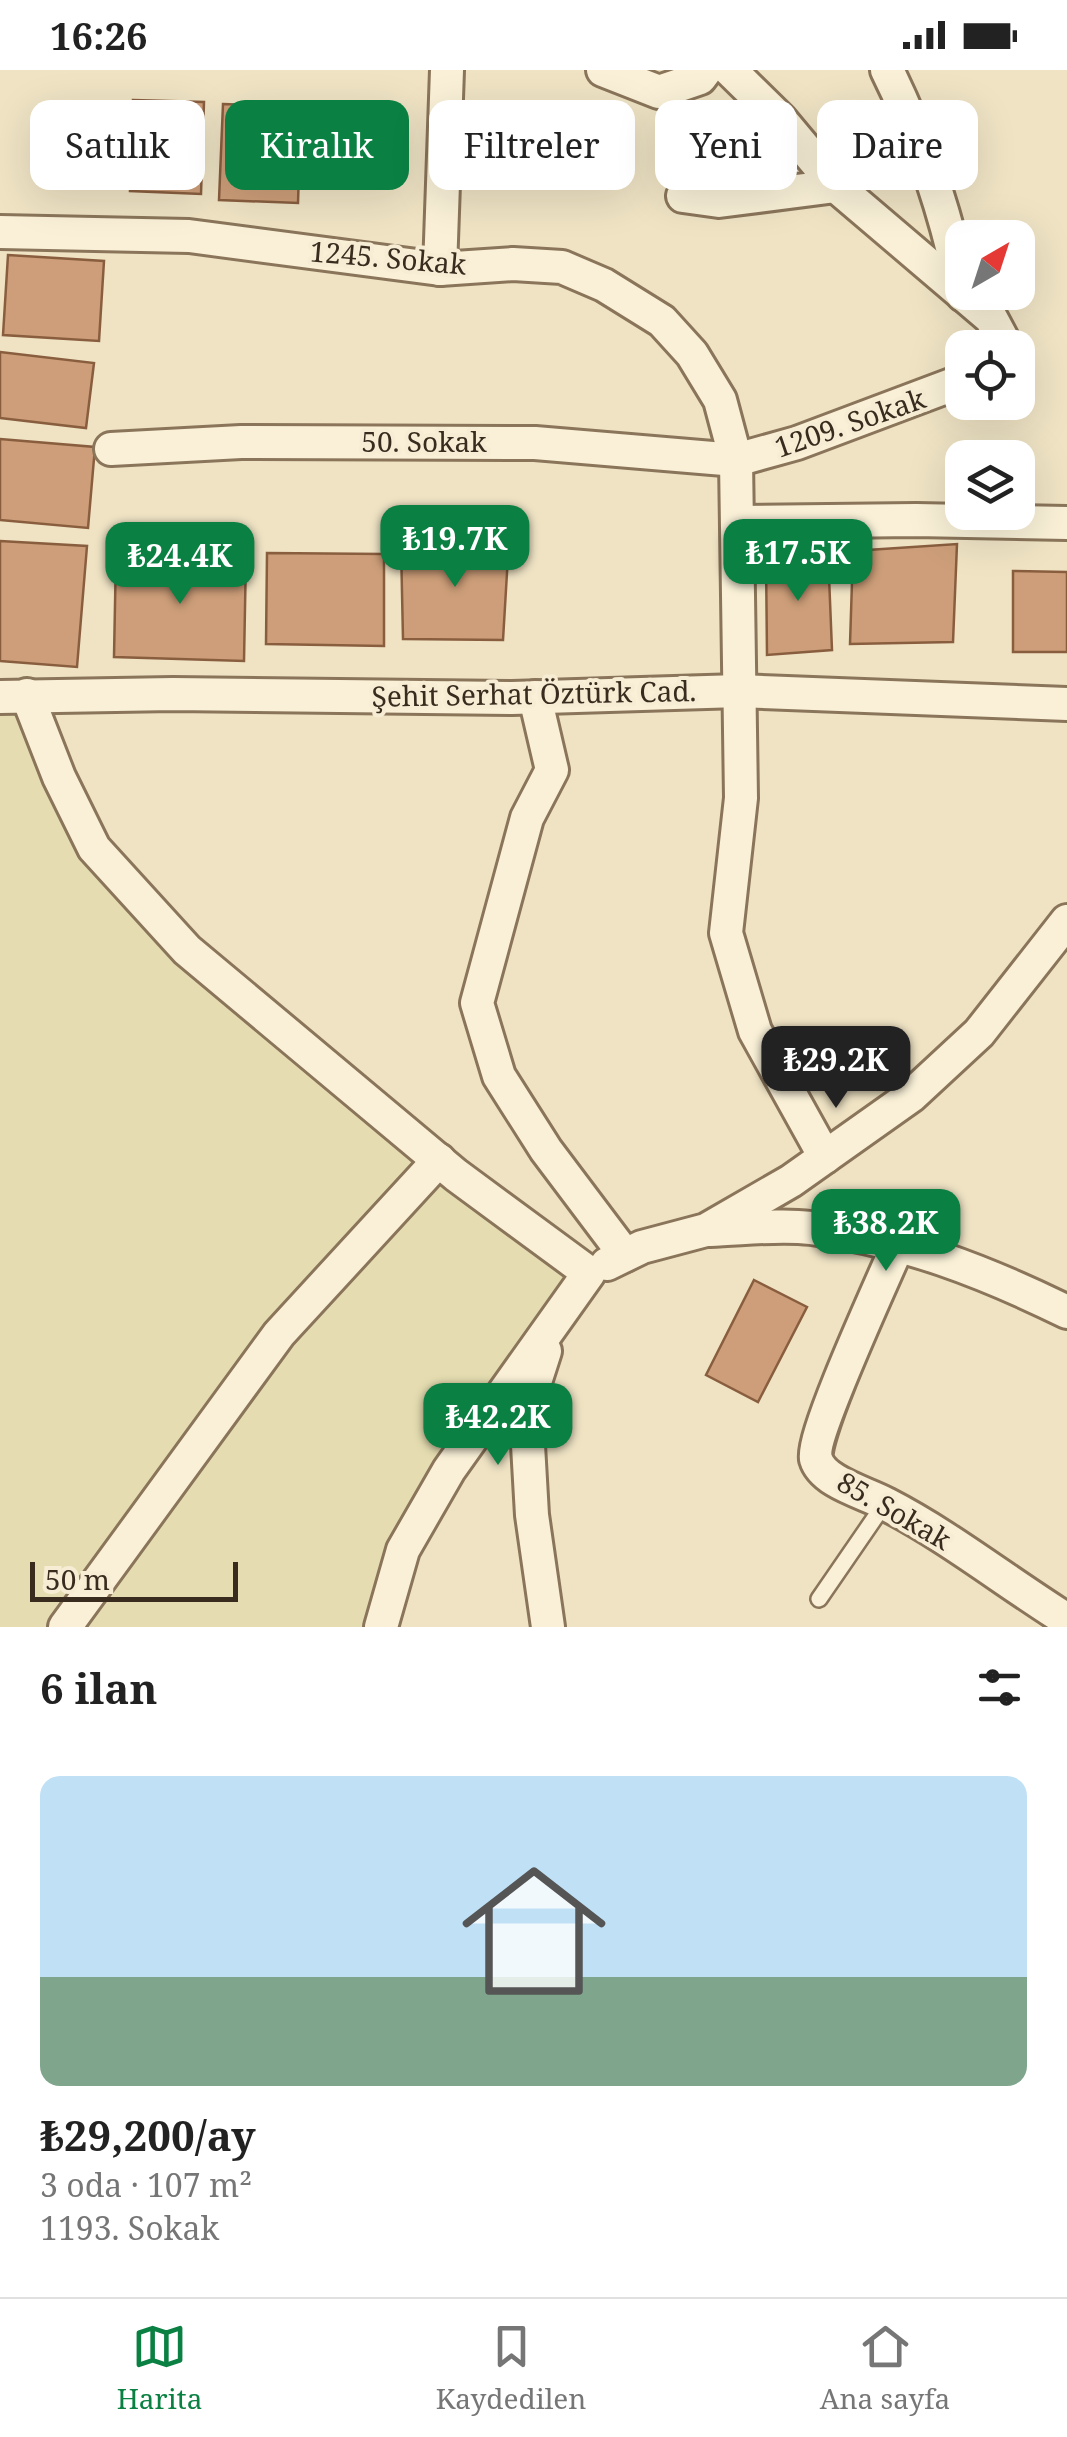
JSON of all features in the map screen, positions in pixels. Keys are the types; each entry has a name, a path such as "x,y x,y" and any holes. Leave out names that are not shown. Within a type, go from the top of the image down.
{"street":[{"path":"440,269 447,70"},
{"path":"603,70 659,92 700,78 706,70"},
{"path":"730,70 780,119 817,163"},
{"path":"888,70 947,220"},
{"path":"684,196 719,201 817,188"},
{"path":"841,190 945,280"},
{"name":"1245. Sokak","path":"0,232 189,236 440,269 513,264 562,267 604,285 662,321 692,354 720,400 736,460 741,798 726,933 756,1031 825,1158"},
{"path":"981,310 997,330"},
{"name":"1209. Sokak","path":"736,460 797,444 945,387"},
{"name":"50. Sokak","path":"112,449 241,442 535,442 736,460"},
{"path":"736,522 1067,523"},
{"name":"Şehit Serhat Öztürk Cad.","path":"14,696 535,697 739,691 1067,704"},
{"path":"14,696 94,848 187,950 438,1160 589,1273"},
{"path":"535,697 552,770 528,818 477,1003 500,1076 546,1150 624,1255"},
{"path":"706,1230 791,1182 911,1096 979,1034 1067,921"},
{"path":"65,1627 278,1334 438,1160"},
{"path":"381,1627 403,1550 449,1470 589,1273 642,1246 706,1230 807,1227 898,1245 1003,1280 1067,1312"},
{"name":"85. Sokak","path":"898,1245 830,1408 815,1454 817,1463 835,1479 921,1523 1067,1620"},
{"path":"548,1627 532,1515 526,1410 555,1318"}],"lane":[{"path":"819,1599 885,1503"}],"shaded area":[{"path":"27,695 59,777 187,950 589,1273 449,1470 381,1627 0,1627 0,697"}],"building":[{"path":"225,104 225,190 298,190 298,203 219,200"},
{"path":"130,190 201,190 201,194"},
{"path":"8,255 104,261 99,341 3,335"},
{"path":"0,352 94,363 86,428 0,418"},
{"path":"0,439 95,447 88,528 0,520"},
{"path":"509,539 503,640 403,639 401,545"},
{"path":"0,541 87,546 77,667 0,661"},
{"path":"957,544 953,642 850,644 853,551"},
{"path":"828,552 832,650 767,655 766,559"},
{"path":"116,553 246,555 244,661 114,657"},
{"path":"267,553 384,554 384,646 266,644"},
{"path":"1013,571 1067,572 1067,652 1013,652"},
{"path":"754,1280 807,1307 758,1402 706,1375"}]}
